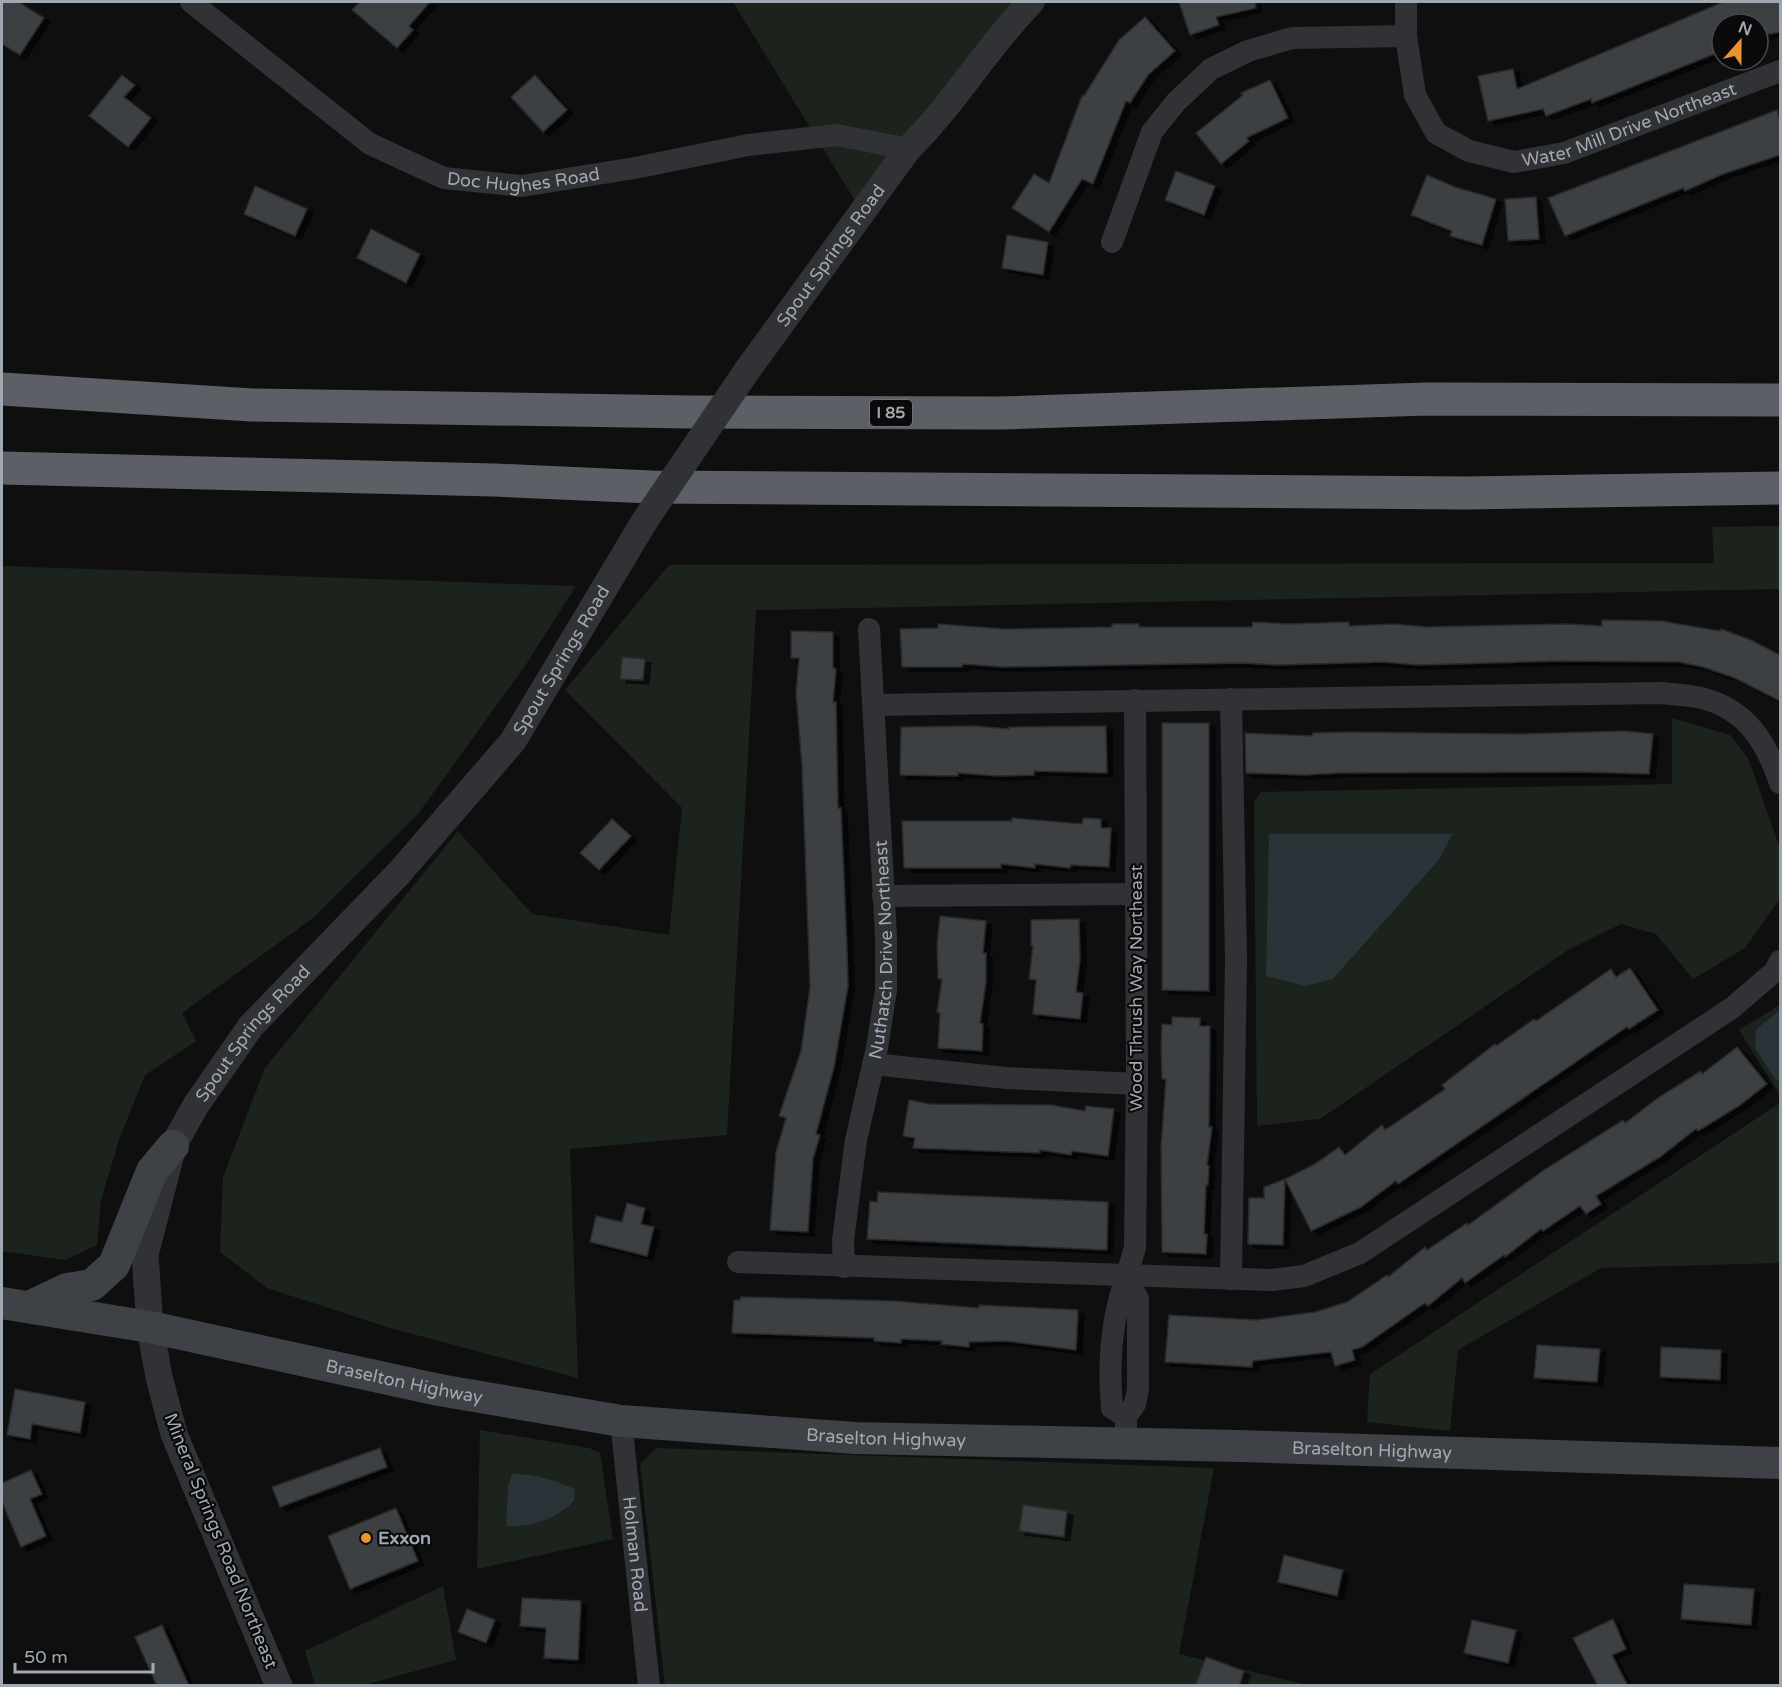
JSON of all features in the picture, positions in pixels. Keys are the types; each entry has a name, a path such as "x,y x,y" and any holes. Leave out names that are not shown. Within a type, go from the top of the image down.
{"highway":[{"name":"I 85","path":"2,389 252,405 690,412 1000,413 1427,399 1780,400"},
{"path":"2,468 663,487 1468,493 1780,488"}],"main road":[{"path":"15,1305 67,1289 92,1285 114,1265 152,1171 174,1146"},
{"name":"Braselton Highway","path":"15,1305 150,1326 439,1389 621,1421 855,1438 1126,1430 1780,1463"}],"street":[{"name":"Doc Hughes Road","path":"191,2 370,144 444,178 522,186 635,168 748,144 837,135 908,149"},
{"name":"Spout Springs Road","path":"150,1326 145,1255 174,1146 196,1105 251,1026 399,873 513,741 644,522 746,372 908,149 932,126 1011,22 1031,2"},
{"name":"Water Mill Drive Northeast","path":"1406,2 1406,36 1415,95 1436,133 1469,151 1514,162 1564,153 1780,71"},
{"path":"1112,242 1152,132 1176,102 1211,69 1248,51 1292,38 1406,36"},
{"name":"Nuthatch Drive Northeast","path":"844,1266 843,1240 856,1140 886,990 869,629"},
{"path":"874,705 1662,693 1705,699 1746,720 1770,752 1780,783"},
{"path":"1231,699 1236,960 1231,1279"},
{"name":"Wood Thrush Way Northeast","path":"1127,1276 1135,1246 1137,1084 1135,700"},
{"path":"883,896 1136,894"},
{"path":"738,1262 1231,1279 1272,1280 1304,1276 1360,1253 1732,1008 1775,971 1780,961"},
{"path":"873,1064 1006,1078 1137,1084"},
{"path":"1126,1430 1138,1389 1138,1299 1127,1276"},
{"name":"Mineral Springs Road Northeast","path":"150,1326 159,1377 174,1434 279,1686"},
{"name":"Holman Road","path":"621,1421 649,1686"}],"shaded area":[{"path":"733,2 1044,2 865,217"},
{"path":"1780,526 1780,589 756,610 727,1135 570,1149 578,1378 390,1328 267,1288 220,1252 223,1177 265,1068 458,831 532,914 669,935 682,808 565,690 669,565 1714,563 1712,527"},
{"path":"2,566 576,586 525,666 418,814 313,918 182,1013 196,1041 145,1075 120,1137 101,1200 97,1245 65,1260 2,1251"},
{"path":"1672,718 1730,735 1748,758 1780,848 1779,900 1745,948 1693,979 1656,934 1621,924 1568,950 1320,1119 1257,1126 1254,802 1261,792 1672,784","holes":["1453,835 1439,860 1333,979"]},
{"path":"1269,834 1453,834 1439,860 1333,979 1306,986 1266,976"},
{"path":"1780,1005 1780,1010 1756,1029 1776,1080 1780,1082 1780,1095 1739,1030"},
{"path":"1780,1010 1780,1082 1776,1080 1755,1048 1756,1029"},
{"path":"1780,1103 1780,1263 1601,1268 1458,1350 1450,1431 1367,1422 1370,1374"},
{"path":"480,1430 589,1448 600,1453 613,1539 477,1569"},
{"path":"656,1448 1214,1468 1179,1654 1307,1685 665,1685 640,1464"},
{"path":"512,1474 544,1478 575,1489 574,1501 559,1513 543,1521 506,1526 508,1486"},
{"path":"443,1586 456,1660 364,1685 315,1685 305,1651"}],"building":[{"path":"2,2 19,2 44,18 20,55 2,44"},
{"path":"360,2 430,2 409,26 413,30 397,48 352,10"},
{"path":"1179,2 1255,2 1256,8 1216,17 1219,25 1190,35"},
{"path":"1723,2 1780,2 1780,32 1770,34 1770,12 1710,12 1710,56 1592,103 1591,99 1546,116 1543,109 1488,121 1478,76 1513,69 1517,89"},
{"path":"1145,17 1175,51 1148,75 1130,103 1126,101 1093,184 1082,179 1049,232 1012,208 1034,174 1049,183 1082,96 1119,40"},
{"path":"122,75 135,85 124,97 151,118 128,147 89,116"},
{"path":"535,75 567,110 543,132 511,97"},
{"path":"1270,80 1288,118 1246,138 1249,141 1221,164 1196,133 1243,95 1241,93"},
{"path":"1777,110 1780,121 1780,155 1723,174 1685,191 1683,188 1565,236 1548,198"},
{"path":"1176,171 1215,186 1204,215 1165,200"},
{"path":"1427,175 1455,187 1496,199 1482,245 1450,236 1452,231 1411,215"},
{"path":"255,186 307,209 295,236 244,214"},
{"path":"1536,197 1539,239 1508,241 1505,199"},
{"path":"371,229 420,254 406,283 357,258"},
{"path":"1007,235 1048,242 1043,275 1002,268"},
{"path":"1602,620 1661,621 1720,631 1721,629 1751,640 1780,655 1780,701 1735,678 1679,662 1558,661 1417,665 1384,662 1276,665 1244,663 1002,667 963,664 962,667 902,667 900,629 938,628 938,624 1005,629 1112,627 1112,624 1139,624 1139,627 1252,627 1253,622 1287,624 1349,622 1349,626 1393,624 1426,627 1567,624 1602,626"},
{"path":"791,631 833,632 833,668 836,669 833,702 836,702 838,808 841,808 847,950 848,986 834,1067 816,1134 820,1135 813,1159 808,1232 770,1230 776,1152 786,1118 779,1116 801,1051 810,987 802,766 796,693 799,658 791,658"},
{"path":"622,657 645,659 643,680 620,679"},
{"path":"1162,723 1209,723 1209,991 1162,990"},
{"path":"975,726 1009,729 1009,727 1106,726 1107,773 1034,771 1034,775 998,776 958,773 958,776 900,775 901,727"},
{"path":"1625,731 1653,734 1649,774 1582,772 1304,775 1246,773 1245,733 1312,736 1313,733 1347,732 1520,734"},
{"path":"1012,818 1082,824 1083,818 1101,819 1101,828 1111,828 1109,867 1071,865 1070,868 1035,864 1035,868 1001,864 1001,868 904,868 902,821 1012,821"},
{"path":"612,819 631,836 599,870 580,853"},
{"path":"940,916 986,921 983,953 986,953 986,982 980,1023 983,1024 982,1051 938,1048 940,1013 937,1012 942,979 938,979 937,944"},
{"path":"1079,919 1080,959 1076,992 1083,993 1080,1019 1033,1014 1036,980 1029,979 1033,946 1031,946 1031,920"},
{"path":"1630,968 1658,1010 1629,1029 1627,1027 1398,1184 1396,1181 1361,1207 1311,1231 1285,1179 1315,1164 1339,1147 1345,1155 1382,1125 1385,1130 1445,1089 1442,1085 1495,1044 1496,1046 1534,1019 1536,1021 1611,969 1616,977"},
{"path":"1172,1017 1200,1018 1200,1026 1210,1026 1209,1127 1212,1127 1207,1165 1209,1166 1208,1185 1206,1185 1204,1234 1207,1234 1206,1254 1162,1252 1161,1146 1166,1079 1162,1079 1161,1044 1162,1024 1172,1025"},
{"path":"1737,1047 1767,1084 1739,1106 1698,1131 1696,1129 1660,1157 1596,1196 1601,1204 1586,1214 1580,1206 1543,1231 1541,1229 1505,1257 1504,1255 1465,1283 1462,1278 1428,1306 1425,1303 1362,1347 1352,1350 1355,1360 1335,1366 1331,1352 1253,1361 1252,1367 1165,1362 1169,1315 1256,1320 1315,1312 1347,1302 1387,1275 1388,1277 1425,1247 1427,1250 1467,1223 1468,1225 1544,1170 1623,1120 1625,1123 1659,1097 1701,1071 1702,1074"},
{"path":"909,1100 930,1104 1051,1105 1085,1111 1086,1106 1114,1109 1108,1156 1072,1151 1071,1155 1040,1150 1040,1153 913,1148 915,1138 903,1136"},
{"path":"1285,1179 1283,1245 1248,1244 1249,1198 1264,1198 1264,1187"},
{"path":"878,1192 1108,1202 1107,1250 867,1239 870,1201 877,1202"},
{"path":"627,1203 645,1208 641,1224 654,1227 647,1256 590,1242 596,1216 622,1222"},
{"path":"741,1297 894,1301 979,1308 979,1305 1078,1310 1076,1350 1006,1341 969,1342 969,1347 941,1344 942,1341 901,1339 901,1343 874,1341 874,1338 732,1333 734,1300 740,1300"},
{"path":"1537,1345 1600,1349 1597,1382 1534,1378"},
{"path":"1661,1347 1721,1350 1720,1380 1660,1377"},
{"path":"15,1389 85,1402 80,1433 32,1424 30,1439 7,1435"},
{"path":"380,1448 387,1467 280,1507 272,1487"},
{"path":"31,1470 42,1494 30,1499 46,1536 21,1547 2,1502 2,1483"},
{"path":"1023,1505 1067,1511 1064,1537 1019,1531"},
{"path":"396,1508 418,1561 350,1589 328,1536"},
{"path":"1284,1555 1343,1570 1337,1596 1278,1582"},
{"path":"1684,1584 1754,1589 1751,1625 1681,1619"},
{"path":"522,1598 581,1601 578,1660 544,1658 546,1628 520,1626"},
{"path":"467,1609 495,1620 486,1643 458,1632"},
{"path":"1613,1619 1626,1649 1612,1655 1628,1686 1598,1686 1573,1638"},
{"path":"1472,1620 1516,1630 1508,1663 1464,1653"},
{"path":"162,1625 189,1686 157,1686 135,1637"},
{"path":"1206,1657 1244,1671 1239,1686 1195,1686"}],"place":[{"name":"Exxon","path":"366,1538"}]}
